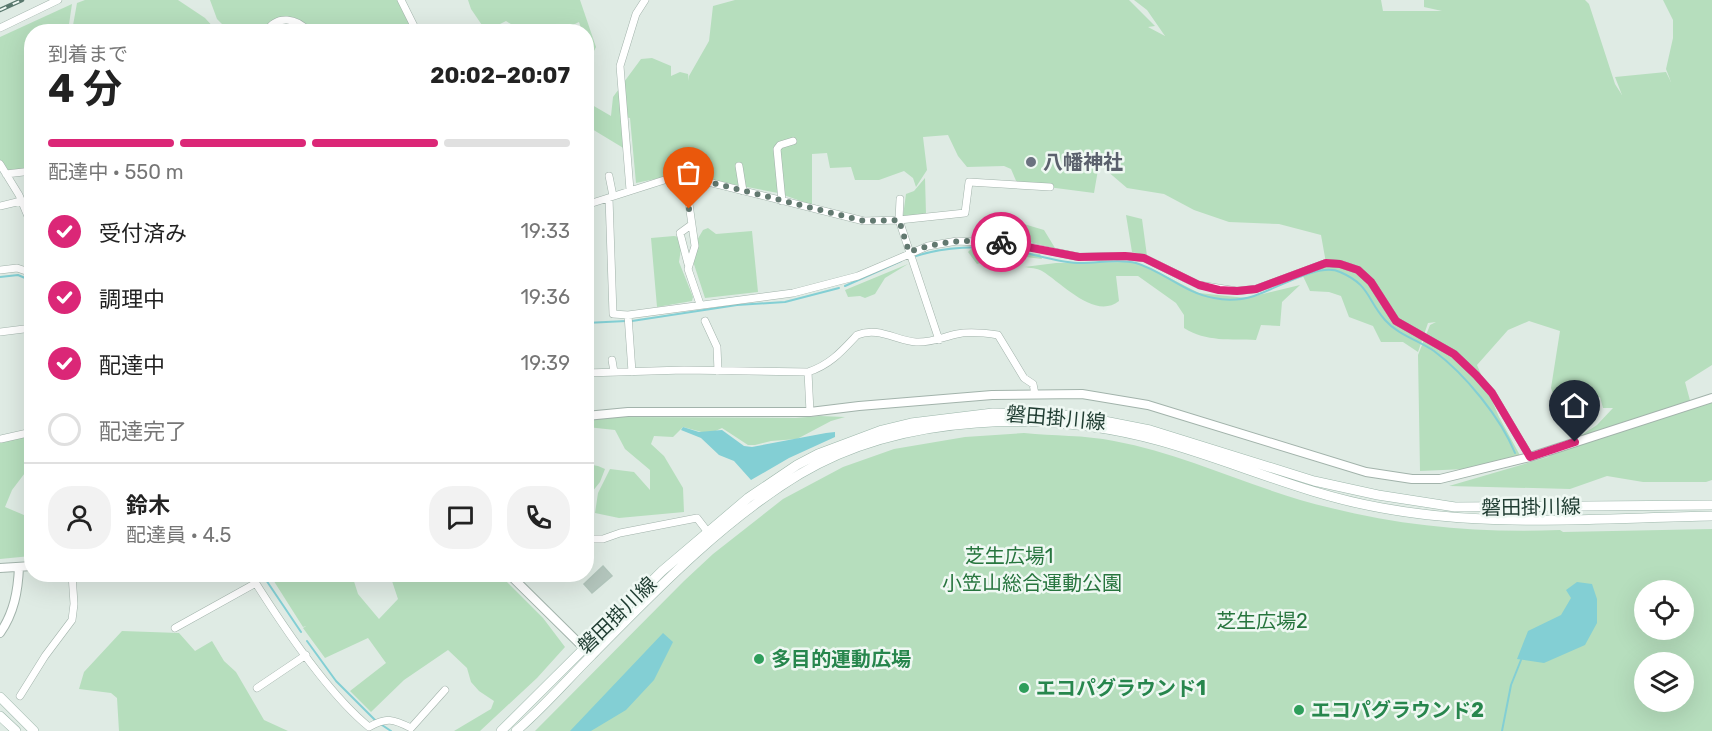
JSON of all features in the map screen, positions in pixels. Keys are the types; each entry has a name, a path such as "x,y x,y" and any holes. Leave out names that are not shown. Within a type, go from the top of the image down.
{"main road":[{"name":"磐田掛川線","path":"501,731 584,647 707,531 748,498 797,465 836,446 882,430 911,423 993,413 1056,414 1150,430 1314,481 1430,504 1485,509 1712,505"},
{"name":"磐田掛川線","path":"516,731 693,557 734,520 772,492 830,459 886,438 942,427 1027,422 1133,434 1336,498 1379,508 1432,516 1530,520 1712,516"},
{"path":"0,697 34,731"},
{"path":"0,716 16,731"}],"street":[{"path":"0,28 58,0"},
{"path":"401,0 413,24"},
{"path":"630,190 620,66 636,14 644,0"},
{"path":"275,24 283,20 294,20 299,24"},
{"path":"782,201 777,149 780,145 793,141"},
{"path":"0,164 24,208"},
{"path":"739,166 743,191"},
{"path":"6,174 24,172"},
{"path":"609,176 612,314 628,315 794,293 858,276 927,246 957,241 979,240 1016,244 1079,257 1144,258 1199,285 1237,291 1256,289 1326,263 1340,264 1358,270 1371,282 1396,321 1454,354 1476,375 1492,393 1530,457"},
{"path":"685,176 695,246 688,266"},
{"path":"594,202 669,177 685,176 864,221 899,220 965,213 969,182 1050,187"},
{"path":"900,199 899,220 939,340"},
{"path":"0,206 21,201"},
{"path":"691,225 680,233 700,304"},
{"path":"0,270 17,268 24,270"},
{"path":"628,315 632,372"},
{"path":"705,321 717,347 718,371"},
{"path":"0,332 24,329"},
{"path":"594,373 808,372 820,369 862,333 885,333 915,342 939,340 959,333 982,332 998,335 1024,378 1033,384 1035,394"},
{"path":"612,360 614,372"},
{"path":"808,372 810,412"},
{"path":"594,415 628,412 810,412 927,400 1035,394 1082,394 1148,405 1356,469 1394,477 1440,479 1530,457 1712,398"},
{"path":"2,439 24,434"},
{"path":"594,539 697,518 707,531"},
{"path":"0,633 12,612 17,594 19,567"},
{"path":"0,568 24,567"},
{"path":"20,696 45,656 72,620 73,582"},
{"path":"517,582 591,655"},
{"path":"176,628 256,583 341,701 369,727 383,719 399,722 411,728 445,690"},
{"path":"257,688 306,655"}],"green space":[{"path":"85,0 178,0 211,24 73,24 77,3"},
{"path":"210,0 400,0 411,24 222,24 217,19"},
{"path":"468,0 580,0 588,24 580,24 579,22 574,24 511,24 506,21 500,24 481,24"},
{"path":"735,0 1129,0 1155,26 1148,27 1165,36 1147,10 1134,0 1381,0 1383,11 1442,11 1424,7 1424,0 1585,0 1589,4 1615,84 1622,95 1615,77 1666,72 1671,82 1666,69 1673,38 1673,20 1663,0 1712,0 1712,365 1685,382 1691,404 1712,401 1712,480 1706,482 1643,482 1607,476 1570,489 1449,486 1548,457 1597,425 1613,408 1603,408 1600,397 1559,413 1551,388 1560,331 1529,321 1508,330 1477,365 1499,417 1522,459 1488,468 1420,471 1418,355 1430,325 1436,322 1428,323 1418,352 1403,342 1381,342 1373,326 1349,317 1341,296 1329,292 1310,291 1302,274 1326,263 1321,235 1279,224 1229,222 1194,210 1164,194 1127,188 1099,164 1094,193 1017,183 1011,169 1004,166 967,167 958,156 948,135 923,137 927,170 916,187 913,178 904,171 879,180 855,180 851,167 830,168 827,153 812,154 812,205 778,193 679,174 636,183 630,118 624,117 625,149 594,130 594,106 611,116 613,97 641,59 652,58 671,66 671,76 680,72 688,74 689,81 689,76 709,41 713,6"},
{"path":"72,4 69,24 28,24"},
{"path":"24,26 24,174 8,177 0,163 0,37"},
{"path":"925,178 926,214 903,216 906,194 914,191"},
{"path":"1126,215 1142,219 1147,256 1132,252"},
{"path":"1017,222 1044,230 1055,248 1016,239"},
{"path":"708,228 716,234 752,231 758,292 705,298 690,252 703,230"},
{"path":"679,237 682,242 679,262 693,297 692,301 657,307 651,238"},
{"path":"972,248 1040,254 1042,259 1011,255 977,264 968,252"},
{"path":"1133,262 1199,293 1246,298 1300,285 1282,302 1280,326 1261,325 1256,340 1219,339 1201,336 1184,328 1184,315 1176,303 1138,276 1116,276 1119,301 1110,306 1100,306 1079,298 1042,271 1024,267 1056,263"},
{"path":"908,264 885,278 875,294 865,298 848,297 845,290"},
{"path":"614,417 845,417 831,421 797,439 755,445 748,445 722,428 709,434 683,427 673,437 654,436 651,444 664,456 683,488 684,512 619,518 595,513 598,493 610,469 634,472 650,490 650,470 625,449 615,430 594,428 594,419"},
{"name":"小笠山総合運動公園","path":"1024,433 1103,439 1169,455 1304,501 1388,520 1473,529 1560,530 1563,532 1712,529 1712,731 535,731 684,581 713,554 783,499 843,467 894,449 965,437"},
{"path":"24,436 24,474 12,490 5,507 24,515 24,557 0,559 0,439"},
{"path":"594,465 605,469 594,490"},
{"path":"274,582 354,582 358,594 379,619 398,599 392,582 507,582 543,618 565,647 537,678 480,731 454,731 491,709 494,701 479,691 471,682 467,668 448,650 404,680 371,712 350,691 386,663 368,638 325,658 303,628 306,626 303,627"},
{"path":"122,631 179,633 195,651 212,641 224,661 236,672 264,720 288,731 119,731 117,698 111,693 79,689 84,672"}],"water":[{"path":"683,427 699,432 722,430 744,446 752,447 826,433 835,432 835,437 789,458 751,480 734,461 719,455 701,438 681,430"},
{"path":"1577,582 1592,584 1597,599 1597,623 1585,645 1544,663 1517,659 1528,631 1561,615 1571,598 1566,590"},
{"path":"663,633 673,642 654,680 626,710 591,731 570,731"}],"building":[{"path":"603,566 612,576 592,593 584,584 594,582 594,575"}],"waterway":[{"path":"916,256 950,249 999,248 1069,262 1129,262 1146,267 1204,296 1229,300 1254,296 1309,273 1331,270 1340,272 1362,287 1390,325 1434,351 1470,384 1501,426 1515,453"},
{"path":"845,286 901,261"},
{"path":"0,277 18,275 24,278"},
{"path":"632,321 737,305 785,302 839,288"},
{"path":"594,323 626,321"},
{"path":"267,582 301,632"},
{"path":"307,641 336,681 376,721"},
{"path":"1502,731 1511,685 1521,660"},
{"path":"382,725 391,731"}],"railway":[{"path":"0,10 22,0"}],"way so far":[{"path":"689,209 685,176 864,221 899,220 909,252 927,246 957,241 1001,242"}],"place":[{"name":"八幡神社","path":"1031,162"},
{"name":"多目的運動広場","path":"759,659"},
{"name":"エコパグラウンド1","path":"1024,688"},
{"name":"エコパグラウンド2","path":"1299,710"}],"route":[{"path":"1001,242 1079,257 1144,258 1199,285 1219,290 1256,289 1326,263 1340,264 1358,270 1371,282 1396,321 1454,354 1476,375 1492,393 1530,457 1575,442"}],"park label":[{"name":"芝生広場1","path":"1009,556"},
{"name":"芝生広場2","path":"1262,621"}]}
